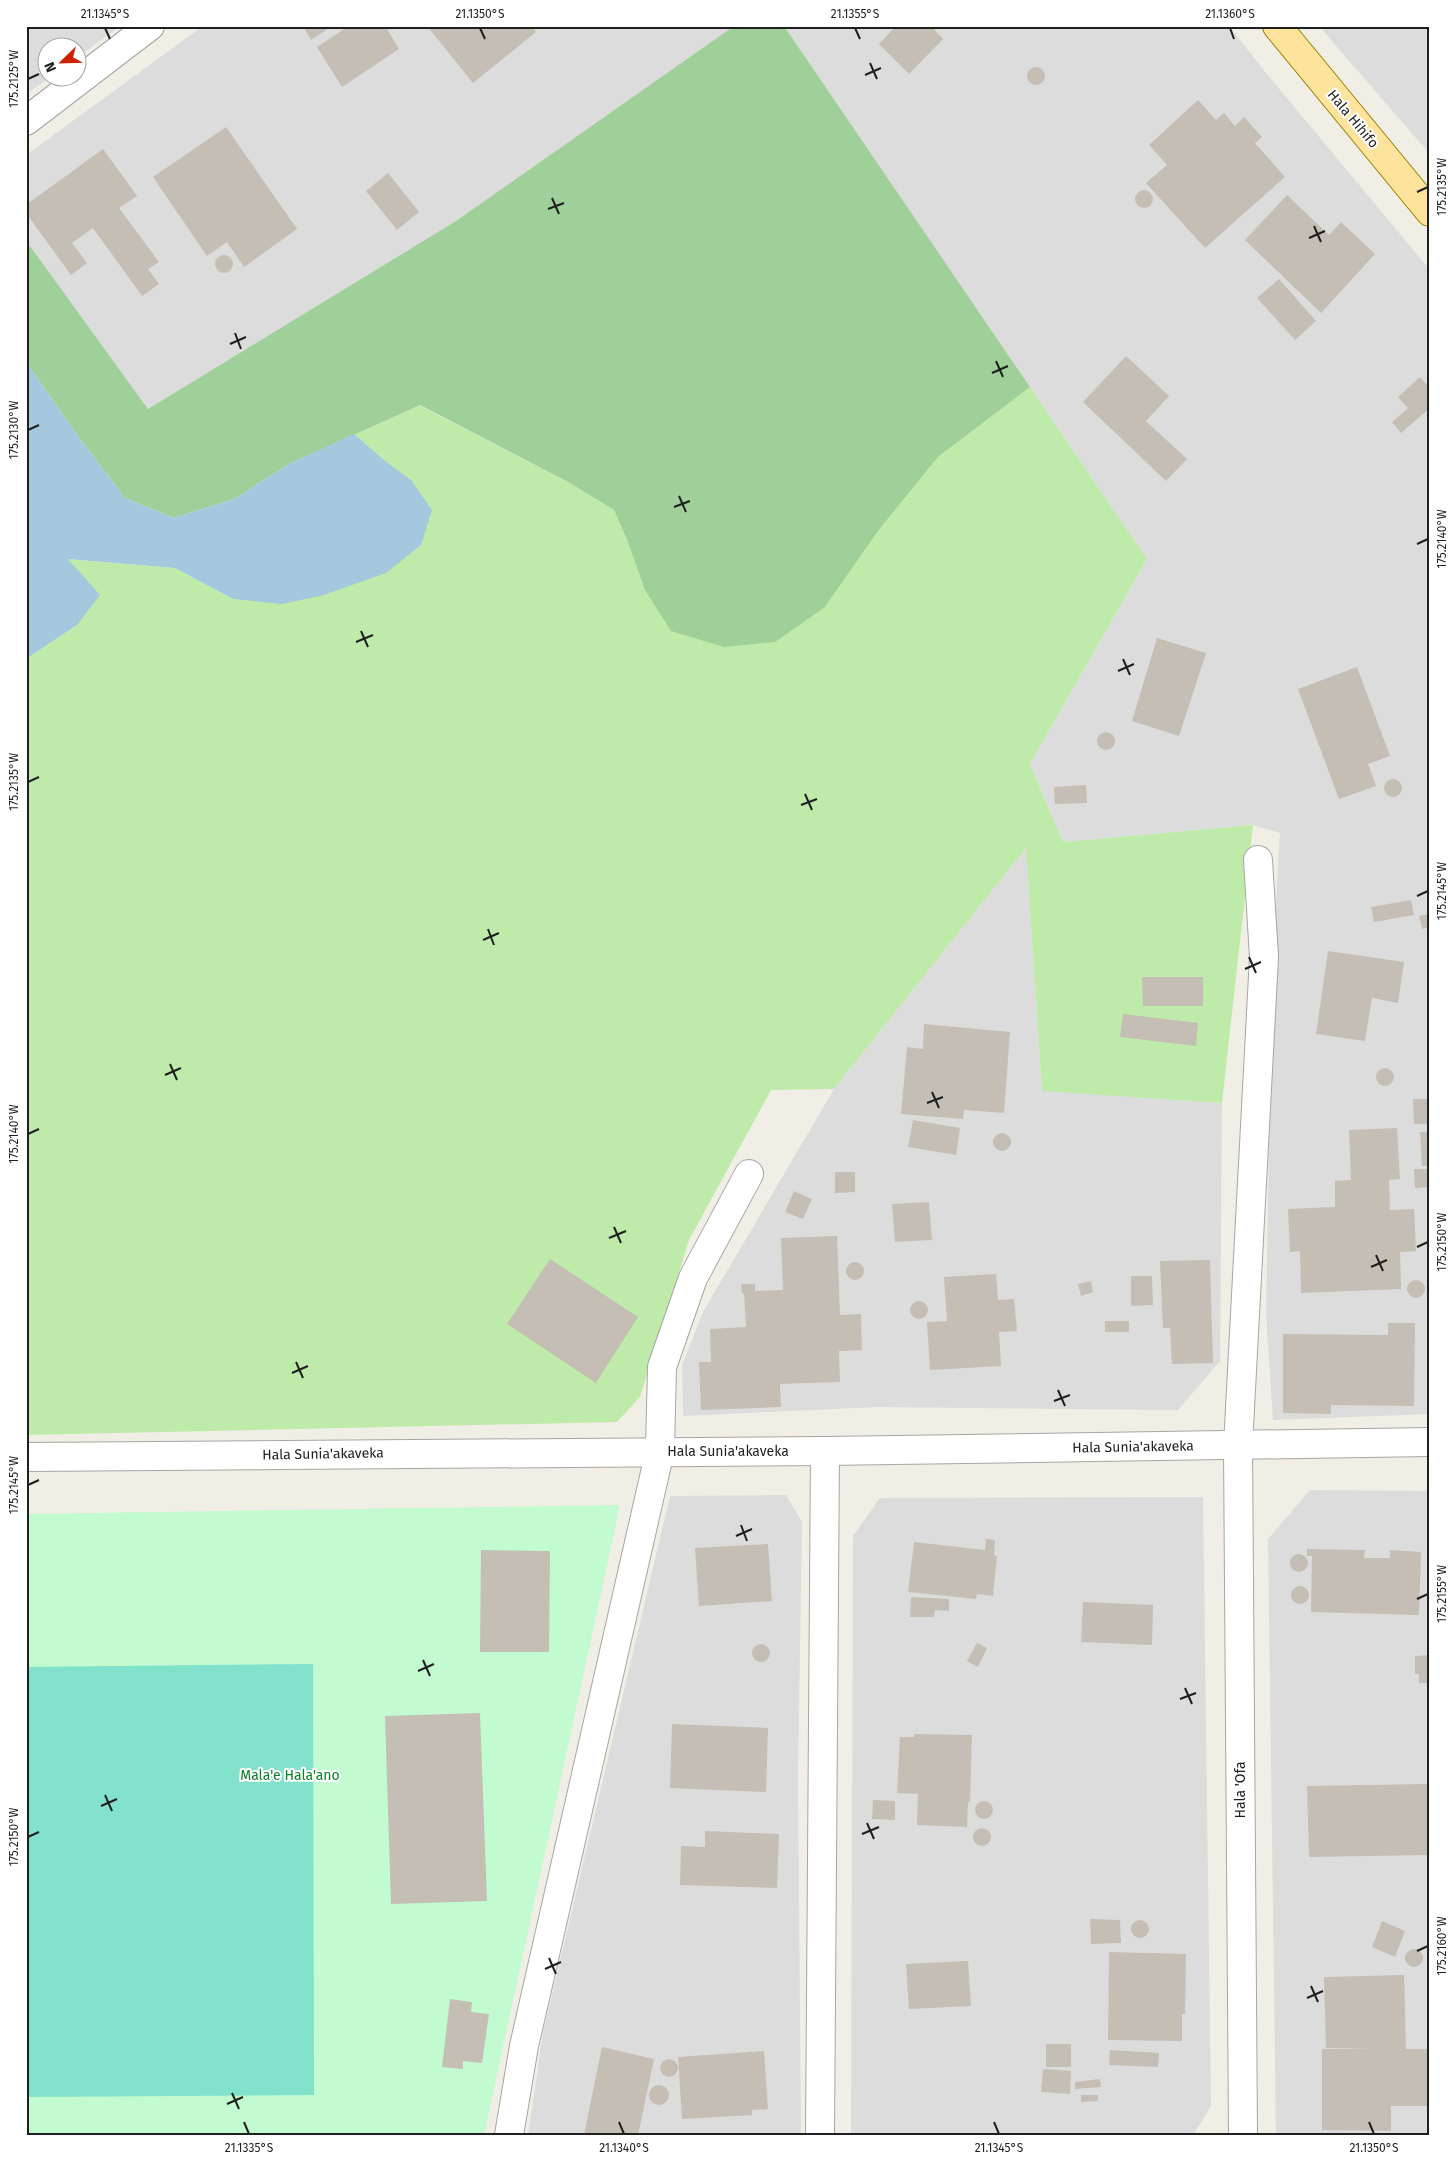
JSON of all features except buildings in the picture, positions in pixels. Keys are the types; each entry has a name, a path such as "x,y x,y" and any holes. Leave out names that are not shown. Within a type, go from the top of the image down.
{"main road":[{"name":"Hala Hihifo","path":"1277,26 1430,212"}],"street":[{"path":"26,121 150,26"},
{"name":"Hala 'Ofa","path":"1243,2135 1238,1446 1264,957 1258,860"},
{"path":"509,2135 524,2046 660,1450 662,1367 693,1278 748,1174"},
{"name":"Hala Sunia'akaveka","path":"26,1457 660,1450 825,1451 1430,1442"},
{"path":"820,2135 825,1451"}],"shaded area":[{"path":"26,26 120,26 88,50 88,38 38,38 38,86 26,94"},
{"path":"203,26 734,26 456,221 148,409 26,241 26,155"},
{"path":"784,26 1229,26 1430,270 1430,1414 1273,1420 1266,1315 1272,964 1280,833 1253,825 1063,842 1030,764 1147,559"},
{"path":"1320,26 1430,26 1430,154 1330,39"},
{"path":"1026,848 1042,1090 1222,1103 1220,1361 1178,1410 878,1407 683,1416 682,1365 703,1312 834,1089"},
{"path":"1310,1490 1430,1491 1430,2135 1276,2135 1268,1539"},
{"path":"786,1495 802,1522 798,1776 801,2135 528,2135 543,2033 670,1496"},
{"path":"1203,1497 1211,2106 1194,2134 851,2135 853,1536 880,1498"}],"green space":[{"path":"734,26 784,26 1030,387 938,457 878,531 825,607 775,642 724,647 671,631 645,590 614,510 568,482 420,405 289,464 234,499 174,518 125,498 77,435 26,362 26,251 30,246 148,409 456,221"},
{"path":"1030,387 1147,559 1030,764 1063,842 1253,825 1222,1103 1042,1091 1026,848 834,1089 771,1090 689,1240 640,1397 617,1422 26,1435 26,659 77,625 67,559 175,568 233,599 411,480 354,434 419,405 568,482 614,510 628,542 825,607 878,531 938,457"},
{"name":"Mala'e Hala'ano","path":"620,1505 484,2135 26,2135 26,1514"},
{"path":"313,1664 314,2095 26,2097 26,1667"}],"water":[{"path":"26,362 77,435 125,498 174,518 234,499 289,464 354,434 411,480 432,510 421,545 386,573 324,595 282,604 233,599 175,568 68,559 100,595 77,625 26,659"}]}
